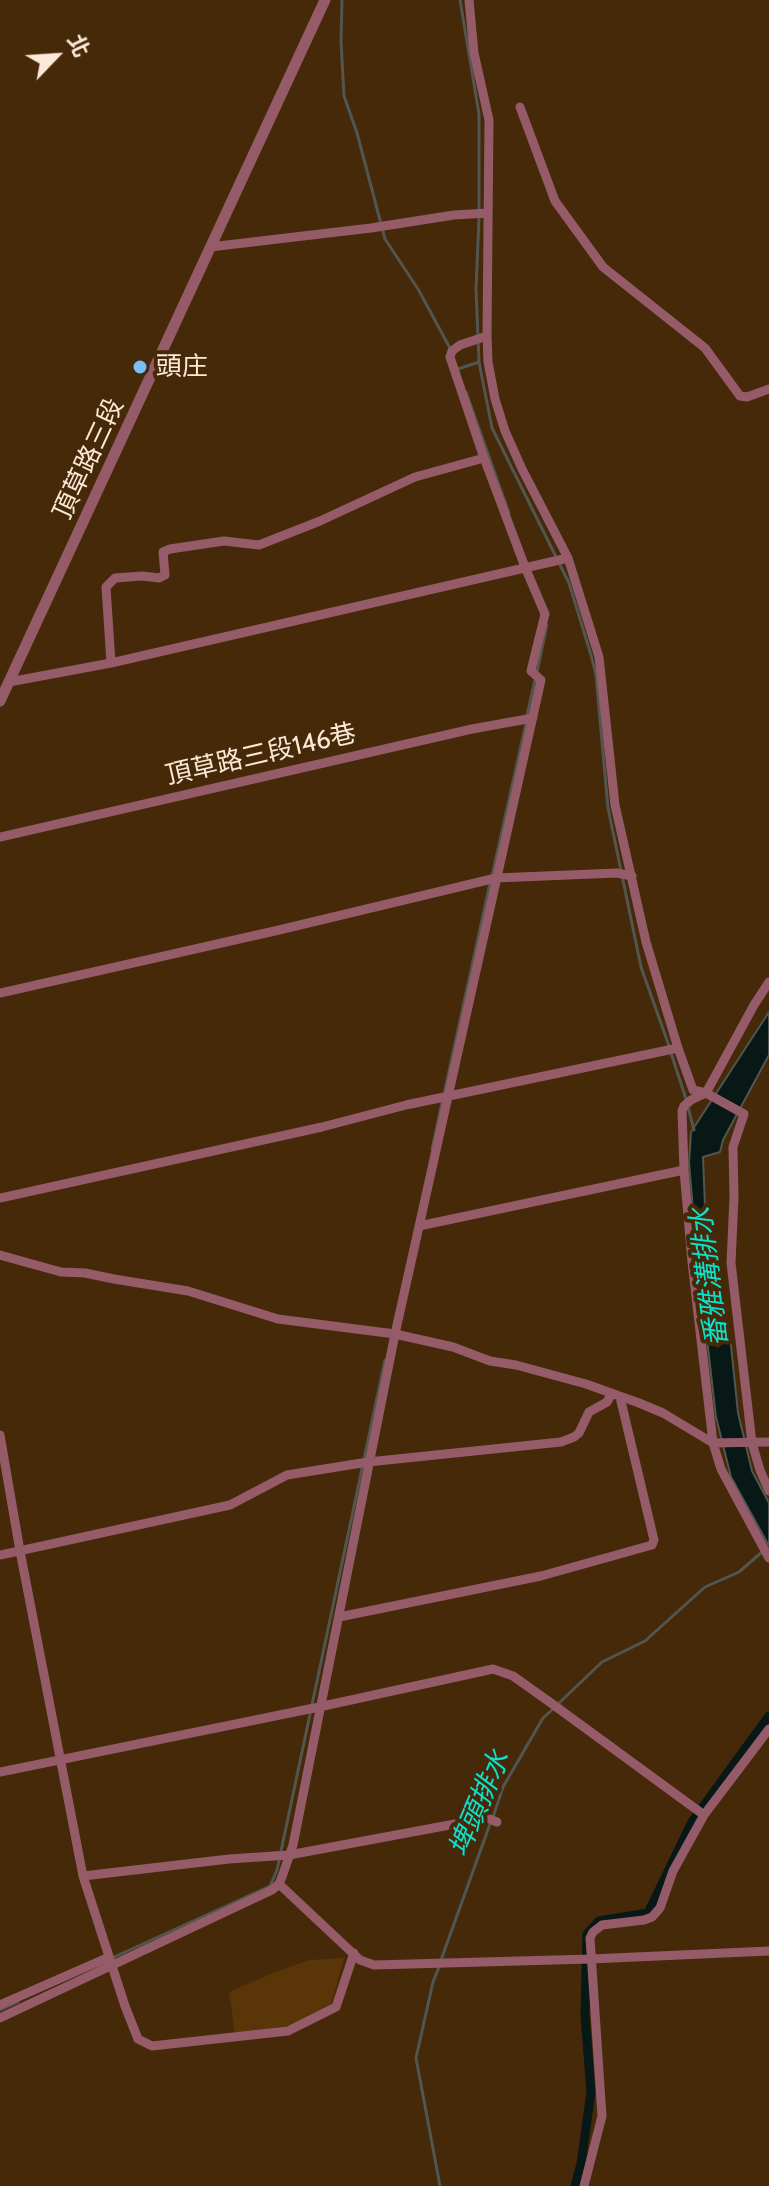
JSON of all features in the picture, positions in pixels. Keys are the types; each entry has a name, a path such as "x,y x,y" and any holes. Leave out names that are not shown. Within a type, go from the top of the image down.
{"street":[{"name":"頂草路三段","path":"0,701 325,0"},
{"path":"469,0 474,53 489,120 482,214 488,362 495,399 522,469 568,558 599,657 625,875 646,942 672,1050 693,1090 706,1093 744,1114 733,1147 731,1263 752,1443 769,1491"},
{"path":"520,107 555,201 603,267 705,348 740,396 747,397 769,389"},
{"path":"210,247 482,214"},
{"path":"0,2005 272,1890 279,1884 293,1845 395,1334 541,680 531,671 545,614 484,458 450,357 460,345 487,336"},
{"path":"111,663 106,587 115,578 159,578 165,575 163,552 170,549 224,541 259,545 415,477 484,458"},
{"path":"9,682 111,663 568,558"},
{"name":"頂草路三段146巷","path":"0,837 472,729 533,718"},
{"path":"0,993 496,878 625,875"},
{"path":"769,982 706,1093 688,1103 682,1111 692,1262 713,1443 721,1469 769,1558"},
{"path":"0,1198 449,1096 672,1050"},
{"path":"419,1226 684,1170"},
{"path":"0,1255 61,1272 85,1273 188,1291 278,1319 395,1334 453,1347 490,1361 516,1365 616,1395 663,1413 713,1443 769,1442"},
{"path":"0,1555 230,1505 287,1475 368,1462 561,1442 579,1433 589,1412 616,1395"},
{"path":"339,1617 541,1576 652,1545 654,1540 616,1395"},
{"path":"0,1435 83,1876 138,2039 152,2046 288,2031 336,2007 354,1953"},
{"path":"0,1772 493,1669 513,1676 555,1705 700,1812"},
{"path":"584,2186 602,2116 590,1938 602,1925 644,1920 660,1908 700,1812 769,1729"},
{"path":"83,1876 289,1855 487,1818 497,1822"},
{"path":"279,1884 360,1960 374,1965 769,1951"},
{"path":"0,2018 110,1960"}],"shaded area":[{"path":"344,1958 330,2009 298,2024 235,2034 229,1992 309,1960"}],"water":[{"name":"番雅溝排水","path":"769,1012 769,1055 723,1140 720,1152 703,1157 706,1231 718,1298 730,1336 738,1413 752,1471 769,1503 769,1546 731,1477 716,1417 689,1163 691,1132"}],"waterway":[{"path":"342,0 344,96 385,239 418,289 451,350"},
{"path":"460,0 479,114 479,210"},
{"path":"479,218 476,289 479,362 492,428 569,583 591,655 596,675 608,808 641,967 669,1046"},
{"path":"458,369 479,362"},
{"path":"466,392 509,513"},
{"path":"537,672 547,625"},
{"path":"527,715 535,680"},
{"path":"492,876 526,723"},
{"path":"444,1094 490,883"},
{"path":"671,1053 686,1099"},
{"path":"432,1149 442,1102"},
{"path":"688,1107 694,1130"},
{"path":"112,1958 270,1886 277,1870 385,1360"},
{"name":"埤頭排水","path":"558,1704 602,1662 645,1641 705,1587 739,1572 762,1552"},
{"name":"埤頭排水","path":"493,1817 503,1787 543,1718 553,1709"},
{"path":"575,2186 591,2092 585,2015 587,1934 599,1921 648,1913 692,1822 769,1716"},
{"name":"埤頭排水","path":"441,1960 490,1824"},
{"name":"埤頭排水","path":"439,1967 416,2058 440,2186"},
{"path":"0,2010 18,2002"}],"place":[{"name":"頭庄","path":"140,367"}]}
